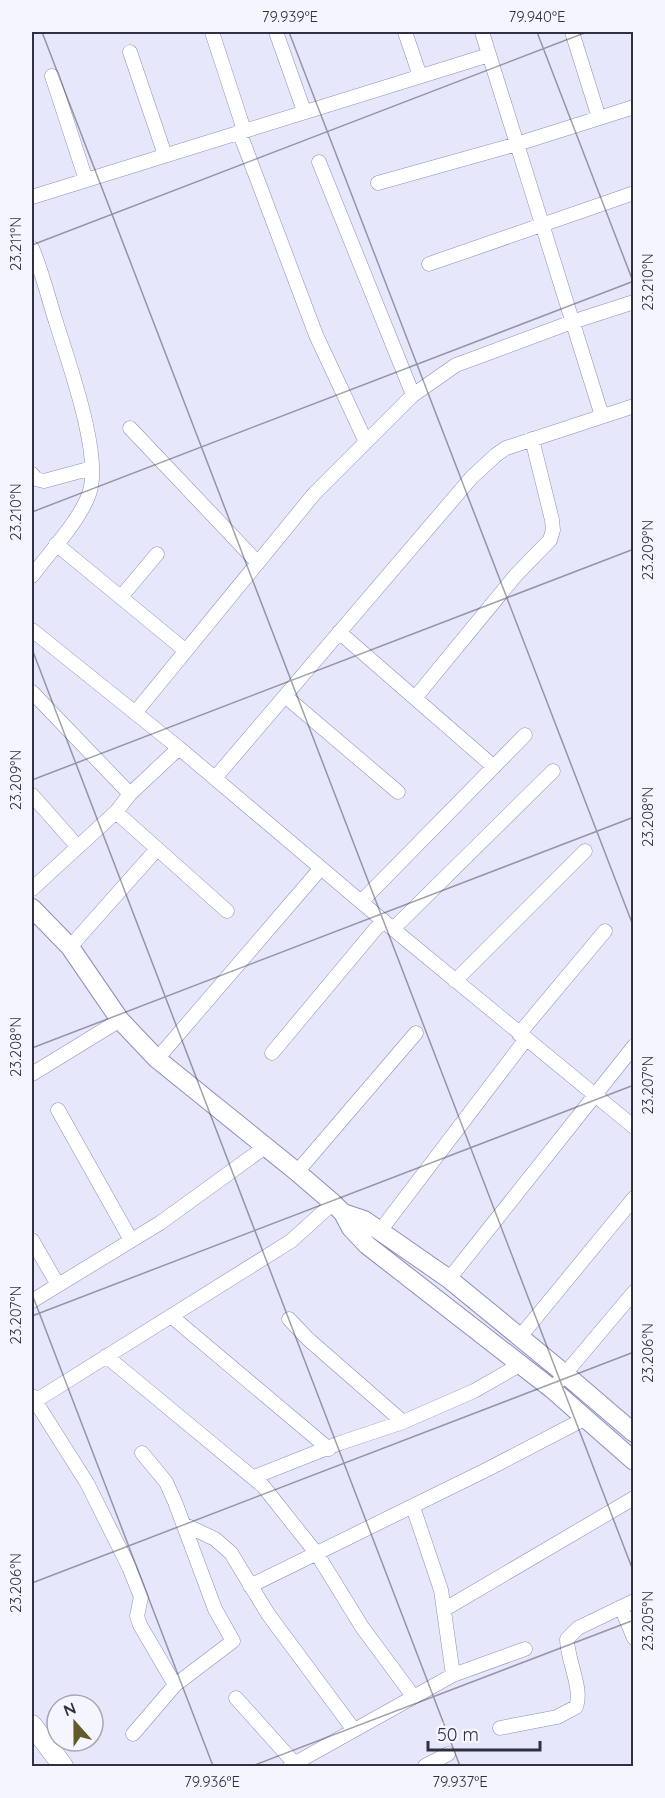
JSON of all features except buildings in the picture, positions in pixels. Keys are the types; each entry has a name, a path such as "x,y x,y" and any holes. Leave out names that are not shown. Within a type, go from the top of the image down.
{"main road":[{"path":"32,1725 63,1767"}],"street":[{"path":"212,32 242,131 316,335 366,442"},
{"path":"276,32 304,111"},
{"path":"405,32 420,76"},
{"path":"482,32 602,416"},
{"path":"574,32 599,118"},
{"path":"130,52 165,155"},
{"path":"32,197 489,55"},
{"path":"52,76 86,180"},
{"path":"378,183 517,144 633,107"},
{"path":"319,162 413,394"},
{"path":"429,264 633,193"},
{"path":"32,248 81,403 93,482 82,509 32,576"},
{"path":"135,713 314,494 413,394 456,365 633,302"},
{"path":"214,778 472,477 501,452 633,406"},
{"path":"130,428 258,563"},
{"path":"415,698 516,575 550,540 553,530 552,520 532,440"},
{"path":"32,474 36,479 44,481 92,468"},
{"path":"56,544 186,651"},
{"path":"121,597 157,554"},
{"path":"32,630 179,748 455,981 633,1127"},
{"path":"339,632 494,767"},
{"path":"32,692 130,794"},
{"path":"285,696 398,792"},
{"path":"361,902 525,735"},
{"path":"32,889 116,812 130,794 179,748"},
{"path":"272,1053 388,925 553,771"},
{"path":"32,795 77,846"},
{"path":"116,812 227,911"},
{"path":"70,947 157,849"},
{"path":"455,981 585,851"},
{"path":"158,1059 321,868"},
{"path":"32,908 70,947 120,1020 158,1059 338,1208 351,1228 367,1245 552,1389 633,1461"},
{"path":"380,1231 523,1036 605,931"},
{"path":"32,1074 120,1020"},
{"path":"297,1172 416,1033"},
{"path":"449,1279 633,1046"},
{"path":"58,1110 131,1240"},
{"path":"32,1301 160,1222 265,1147"},
{"path":"519,1338 633,1198"},
{"path":"338,1208 364,1220 449,1279 633,1433"},
{"path":"175,1685 140,1625 137,1616 141,1597 129,1567 87,1483 33,1400 291,1241 338,1208"},
{"path":"32,1240 58,1285"},
{"path":"552,1389 633,1292"},
{"path":"171,1316 329,1449"},
{"path":"289,1319 308,1339 403,1422"},
{"path":"106,1356 254,1478 317,1554 362,1627 413,1696"},
{"path":"254,1478 403,1422 474,1391 521,1364"},
{"path":"250,1586 586,1418"},
{"path":"133,1734 175,1685 233,1641 215,1609 166,1482 142,1453"},
{"path":"445,1609 633,1498"},
{"path":"412,1507 441,1590 453,1675"},
{"path":"183,1524 215,1539 231,1553 268,1614 354,1730"},
{"path":"500,1728 557,1717 576,1707 577,1693 567,1639 578,1628 627,1604 633,1638"},
{"path":"236,1698 294,1766 453,1675 525,1649"},
{"path":"425,1767 448,1754"}]}
